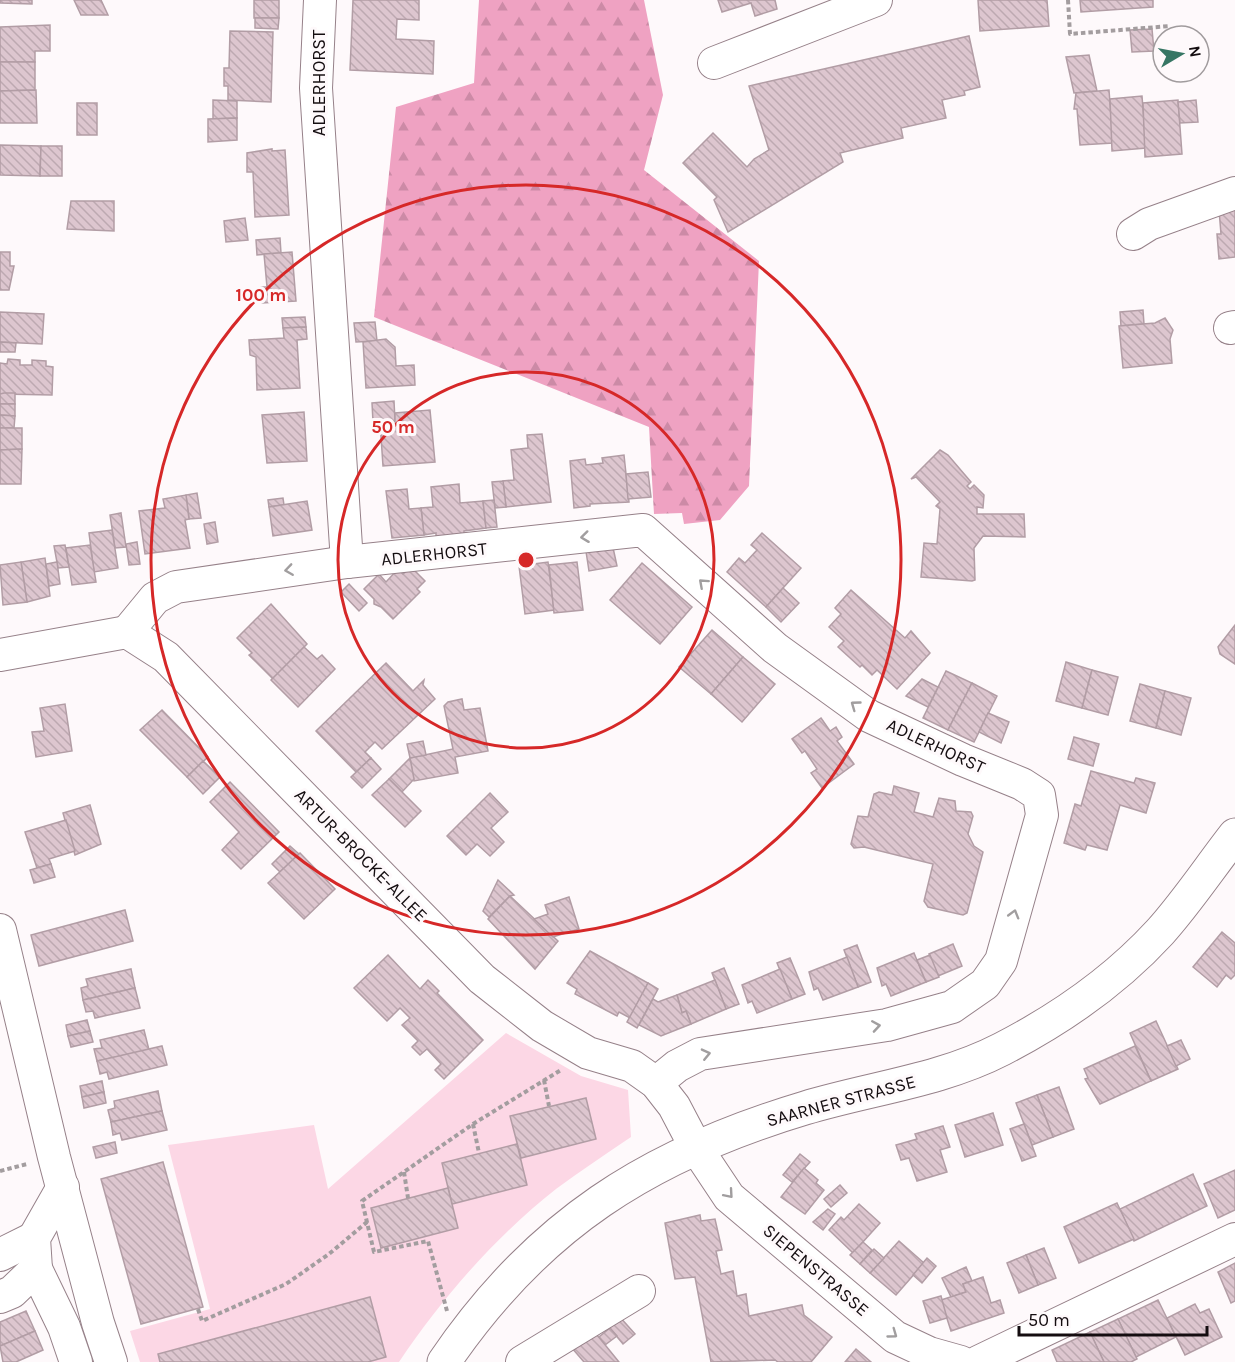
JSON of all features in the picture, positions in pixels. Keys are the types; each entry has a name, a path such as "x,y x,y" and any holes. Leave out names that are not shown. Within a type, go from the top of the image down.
{"main road":[{"name":"SAARNER STRASSE","path":"450,1353 466,1329 525,1261 589,1208 640,1175 695,1146 808,1107 938,1075 1001,1050 1033,1032 1106,982 1160,932 1235,835"}],"street":[{"name":"ADLERHORST","path":"320,0 316,88 347,562"},
{"path":"714,63 876,0"},
{"path":"1133,234 1149,224 1235,194"},
{"name":"ADLERHORST","path":"127,632 155,598 176,587 347,562 643,530 775,648 869,716 963,760 1022,784 1039,795 1042,815 1001,961 985,984 952,1006 887,1025 700,1054 677,1066 656,1083"},
{"path":"0,655 127,632"},
{"name":"ARTUR-BROCKE-ALLEE","path":"127,632 166,657 482,979 542,1026 588,1053 632,1066 656,1083 674,1106 695,1146"},
{"path":"0,930 63,1187 98,1323 111,1362"},
{"name":"SIEPENSTRASSE","path":"695,1146 729,1197 895,1337 929,1353 961,1362"},
{"path":"63,1187 34,1238 36,1269 64,1327 76,1362"},
{"path":"0,1255 34,1238"},
{"path":"978,1362 1235,1239"},
{"path":"0,1297 12,1292 36,1269"},
{"path":"522,1362 639,1291"}],"path":[{"path":"1068,0 1070,34 1151,28"},
{"path":"450,1353 428,1241 374,1252 362,1201 473,1124 588,1053"},
{"path":"544,1080 549,1107"},
{"path":"473,1124 479,1154"},
{"path":"404,1172 408,1198"},
{"path":"198,1309 202,1321 286,1284 329,1254 367,1222"}],"shaded area":[{"path":"506,1033 581,1076 628,1090 631,1137 556,1189 512,1227 451,1292 399,1362 140,1362 130,1331 210,1309 168,1145 314,1125 328,1189"}],"green space":[{"path":"479,0 644,0 663,95 644,170 759,261 749,486 720,520 684,524 682,513 654,514 649,427 374,317 396,107 474,83"}],"building":[{"path":"0,0 32,0 32,4 0,3"},
{"path":"74,0 101,0 108,15 81,15"},
{"path":"254,0 279,0 279,18 254,18"},
{"path":"353,0 419,0 419,20 397,19 396,39 434,41 433,74 350,70"},
{"path":"718,0 775,0 777,9 755,16 751,3 722,12"},
{"path":"978,0 1047,0 1049,26 980,31"},
{"path":"1080,0 1153,0 1153,7 1081,12"},
{"path":"255,18 279,18 278,29 255,28"},
{"path":"50,25 50,51 35,51 35,62 0,62 0,27"},
{"path":"1151,29 1151,51 1132,52 1130,30"},
{"path":"230,31 273,32 271,102 228,100 228,86 224,86 224,68 229,68"},
{"path":"969,36 980,87 964,91 965,95 942,100 946,118 901,128 903,138 840,153 843,162 728,232 714,200 717,197 683,163 713,133 747,167 754,159 769,150 749,86"},
{"path":"1089,55 1097,91 1074,93 1066,57"},
{"path":"0,62 35,62 35,90 0,91"},
{"path":"36,90 37,123 0,123 0,91"},
{"path":"1109,90 1113,143 1080,145 1077,109 1074,109 1076,93"},
{"path":"1142,96 1146,148 1112,151 1110,99"},
{"path":"213,100 237,101 237,118 213,119"},
{"path":"1178,100 1182,154 1145,157 1143,103"},
{"path":"1196,100 1198,122 1180,123 1178,102"},
{"path":"77,103 97,103 97,135 77,135"},
{"path":"237,118 237,140 208,142 208,119"},
{"path":"0,145 41,146 40,176 0,175"},
{"path":"41,146 62,146 62,176 40,176"},
{"path":"272,149 272,151 285,150 289,215 255,217 253,172 247,172 247,153"},
{"path":"71,201 114,201 114,231 67,229"},
{"path":"1235,208 1235,257 1219,259 1217,234 1221,234 1219,210"},
{"path":"245,218 248,240 226,242 224,221"},
{"path":"280,238 281,253 257,255 256,240"},
{"path":"0,252 10,252 10,266 14,266 9,290 0,290"},
{"path":"292,252 296,301 262,303 261,287 267,287 264,254"},
{"path":"1143,310 1144,324 1121,326 1120,312"},
{"path":"0,312 44,314 42,344 0,342"},
{"path":"305,317 306,327 283,328 282,318"},
{"path":"1165,318 1173,330 1170,339 1172,363 1123,368 1119,326 1155,323"},
{"path":"375,322 377,341 356,342 354,323"},
{"path":"306,327 307,339 297,340 300,388 257,390 256,357 250,355 249,340 284,338 283,328"},
{"path":"386,339 395,347 396,366 414,365 415,385 366,388 363,342"},
{"path":"0,342 16,343 15,352 0,352"},
{"path":"8,359 20,360 20,365 32,365 32,360 46,361 46,366 53,367 52,395 0,394 0,363 7,364"},
{"path":"15,393 15,404 0,404 0,394"},
{"path":"394,401 395,421 373,422 372,403"},
{"path":"0,404 15,404 15,416 0,415"},
{"path":"430,410 435,462 383,466 380,422 395,421 395,413"},
{"path":"304,412 307,461 267,463 262,415"},
{"path":"0,415 15,416 14,428 0,428"},
{"path":"0,428 22,428 22,449 0,450"},
{"path":"542,434 551,502 506,507 503,481 514,480 511,450 528,448 527,435"},
{"path":"22,449 21,484 0,484 0,450"},
{"path":"940,450 948,455 971,482 967,486 970,489 974,485 984,495 983,508 977,507 977,514 1024,514 1025,537 983,536 974,548 975,580 972,581 921,577 924,543 937,544 940,509 936,506 940,502 916,477 911,479"},
{"path":"624,455 629,502 590,504 590,506 574,508 570,461 585,459 586,465 603,463 602,458"},
{"path":"648,472 651,497 628,499 626,474"},
{"path":"503,481 506,507 495,508 492,482"},
{"path":"459,484 460,503 483,501 486,528 464,531 464,535 436,538 436,533 424,535 421,508 433,507 431,487"},
{"path":"407,489 409,509 421,508 424,535 392,538 386,491"},
{"path":"197,493 201,518 189,519 186,495"},
{"path":"186,495 189,519 185,520 190,548 145,554 139,511 165,508 163,499"},
{"path":"283,498 284,505 269,507 268,500"},
{"path":"494,500 497,527 486,528 483,501"},
{"path":"307,501 312,530 273,536 269,507"},
{"path":"121,513 126,547 115,548 110,515"},
{"path":"215,522 218,542 207,544 204,524"},
{"path":"112,530 118,568 94,572 89,533"},
{"path":"762,533 801,568 766,607 727,572 739,558 745,563 757,550 751,545"},
{"path":"137,542 140,564 129,565 126,544"},
{"path":"612,543 617,566 589,571 585,545"},
{"path":"65,545 69,567 58,568 54,546"},
{"path":"90,545 96,582 72,585 66,548"},
{"path":"45,558 50,596 27,602 21,562"},
{"path":"21,562 27,602 3,605 0,565"},
{"path":"57,562 60,584 49,586 46,564"},
{"path":"548,562 554,610 525,614 519,566"},
{"path":"577,562 583,610 554,613 549,565"},
{"path":"642,563 692,607 660,644 610,600"},
{"path":"398,569 403,574 413,569 425,581 417,589 420,592 393,619 381,607 374,604 374,599 364,589 379,574 386,582"},
{"path":"349,584 367,603 359,611 341,592"},
{"path":"783,588 799,603 781,622 766,607"},
{"path":"851,590 905,638 911,631 930,653 897,689 877,670 872,675 838,647 844,641 829,627 841,614 835,608"},
{"path":"271,604 307,644 273,679 249,655 252,653 237,638"},
{"path":"1235,625 1235,664 1220,654 1218,647"},
{"path":"712,630 743,657 711,694 679,667"},
{"path":"304,647 317,659 322,655 335,669 298,707 271,680"},
{"path":"743,657 775,684 742,722 711,694"},
{"path":"1066,662 1092,670 1082,708 1056,701"},
{"path":"386,663 413,691 424,680 423,685 435,699 382,749 375,742 365,752 371,758 356,772 316,731"},
{"path":"1092,670 1118,677 1108,715 1082,708"},
{"path":"946,671 972,683 948,730 923,718"},
{"path":"922,679 938,687 928,707 906,696"},
{"path":"972,683 997,696 974,742 948,730"},
{"path":"1140,684 1165,691 1156,728 1130,721"},
{"path":"1165,691 1191,698 1181,735 1156,728"},
{"path":"462,699 464,710 480,708 488,751 455,757 458,773 414,781 410,758 453,749 444,706 448,702"},
{"path":"65,704 72,751 36,757 32,732 44,731 40,708"},
{"path":"162,710 208,757 187,777 140,730"},
{"path":"988,713 1009,722 1001,743 979,732"},
{"path":"821,718 830,731 836,727 842,737 837,741 854,764 822,788 811,773 817,769 805,751 802,753 792,739"},
{"path":"1074,737 1099,744 1093,766 1068,759"},
{"path":"423,741 426,755 410,758 407,744"},
{"path":"371,758 381,769 362,788 351,777"},
{"path":"410,758 414,779 402,792 389,779"},
{"path":"203,761 220,777 203,794 187,777"},
{"path":"1091,771 1134,783 1136,778 1155,783 1146,813 1120,805 1107,850 1087,845 1085,850 1064,843 1075,804 1081,806"},
{"path":"389,779 421,811 405,827 372,795"},
{"path":"230,782 279,832 241,869 222,850 239,832 210,802"},
{"path":"894,786 919,793 914,812 933,817 939,798 955,801 956,811 971,812 973,816 968,834 974,846 983,852 967,913 963,915 928,907 924,901 933,864 864,847 854,848 851,844 858,816 868,817 874,794 879,792 892,795"},
{"path":"490,793 508,812 491,828 504,842 490,856 477,844 466,855 447,836"},
{"path":"90,805 101,844 75,855 63,813"},
{"path":"66,820 75,851 49,859 51,864 37,868 25,832"},
{"path":"290,846 299,854 280,872 272,864"},
{"path":"300,853 335,889 304,919 268,883"},
{"path":"51,864 55,877 34,883 30,870"},
{"path":"498,880 514,895 510,896 489,917 483,911"},
{"path":"510,896 558,941 535,969 488,919"},
{"path":"569,897 579,929 553,937 534,919 548,914 545,905"},
{"path":"125,910 133,941 39,966 31,935"},
{"path":"1222,932 1235,943 1235,975 1231,979 1226,975 1217,987 1193,967"},
{"path":"953,944 962,966 938,976 929,954"},
{"path":"857,945 871,982 858,987 844,950"},
{"path":"590,951 648,983 630,1018 619,1012 617,1016 575,994 577,989 567,983"},
{"path":"914,953 926,982 891,996 886,984 882,986 877,968"},
{"path":"388,955 420,989 428,980 439,991 437,993 483,1040 444,1079 435,1070 441,1064 427,1049 420,1055 412,1047 418,1041 402,1025 410,1018 400,1008 387,1021 354,988"},
{"path":"930,955 939,977 926,982 917,960"},
{"path":"847,957 858,987 823,1000 818,988 814,990 809,972"},
{"path":"790,958 805,994 792,999 777,963"},
{"path":"724,968 739,1004 726,1009 712,973"},
{"path":"131,969 135,988 83,1000 81,988 88,986 86,979"},
{"path":"780,969 792,999 757,1013 752,1001 748,1003 742,985"},
{"path":"715,980 726,1009 691,1024 686,1011 682,1013 677,995"},
{"path":"648,983 658,989 637,1028 627,1022"},
{"path":"135,988 140,1008 95,1018 93,1011 86,1012 83,1000"},
{"path":"677,995 682,1013 686,1011 691,1024 661,1036 639,1025 653,999 658,1002"},
{"path":"87,1020 90,1031 68,1036 66,1025"},
{"path":"1156,1021 1178,1069 1151,1081 1130,1033"},
{"path":"144,1030 149,1050 97,1061 94,1049 102,1048 100,1040"},
{"path":"90,1031 93,1042 71,1047 68,1036"},
{"path":"1181,1040 1190,1059 1176,1066 1167,1046"},
{"path":"162,1046 167,1065 109,1079 107,1072 100,1074 97,1061"},
{"path":"1135,1046 1151,1081 1100,1104 1085,1079 1088,1078 1084,1069"},
{"path":"102,1081 104,1092 82,1097 80,1086"},
{"path":"1059,1087 1074,1129 1053,1137 1037,1095"},
{"path":"158,1091 162,1111 111,1122 108,1110 115,1108 114,1101"},
{"path":"104,1092 106,1103 84,1108 82,1097"},
{"path":"1037,1095 1053,1137 1032,1145 1016,1103"},
{"path":"586,1098 596,1139 521,1158 510,1116"},
{"path":"162,1111 167,1130 122,1140 120,1133 113,1135 111,1122"},
{"path":"993,1113 1003,1145 965,1157 955,1125"},
{"path":"1024,1124 1036,1156 1022,1161 1010,1129"},
{"path":"943,1126 950,1147 940,1150 947,1172 917,1181 909,1158 901,1160 896,1145 917,1139 915,1134"},
{"path":"115,1142 117,1153 96,1158 93,1147"},
{"path":"517,1144 527,1185 452,1204 442,1163"},
{"path":"800,1154 810,1162 792,1182 783,1175"},
{"path":"163,1162 203,1307 141,1324 101,1179"},
{"path":"804,1168 818,1180 816,1183 824,1190 805,1214 781,1197"},
{"path":"1235,1170 1235,1210 1218,1218 1204,1184"},
{"path":"1193,1174 1207,1206 1134,1241 1120,1209"},
{"path":"840,1185 847,1193 831,1207 824,1199"},
{"path":"448,1188 458,1228 381,1248 371,1208"},
{"path":"1117,1203 1134,1239 1079,1263 1064,1227"},
{"path":"859,1204 880,1223 853,1253 829,1230 841,1217 844,1220"},
{"path":"828,1209 835,1214 823,1230 813,1222"},
{"path":"700,1215 701,1221 715,1219 722,1250 716,1251 721,1274 733,1271 737,1296 746,1294 749,1316 802,1305 804,1315 832,1337 811,1362 778,1362 775,1360 711,1362 695,1277 675,1279 665,1223"},
{"path":"899,1241 924,1263 896,1295 870,1273"},
{"path":"863,1242 872,1250 860,1264 850,1255"},
{"path":"1044,1248 1056,1278 1038,1285 1026,1255"},
{"path":"874,1249 884,1258 870,1273 860,1264"},
{"path":"1026,1255 1038,1285 1019,1293 1007,1263"},
{"path":"927,1258 936,1266 922,1283 913,1275"},
{"path":"1235,1263 1235,1301 1231,1303 1218,1272"},
{"path":"966,1267 972,1281 963,1284 966,1292 951,1297 942,1278"},
{"path":"983,1277 991,1303 1000,1300 1004,1313 951,1331 941,1300 966,1292 963,1284"},
{"path":"941,1296 947,1318 930,1323 923,1301"},
{"path":"370,1297 386,1357 368,1362 160,1362 158,1354"},
{"path":"1158,1300 1176,1337 1136,1357 1118,1319"},
{"path":"1195,1304 1200,1313 1209,1309 1222,1337 1185,1355 1167,1318"},
{"path":"26,1311 35,1331 0,1346 0,1322"},
{"path":"619,1316 635,1334 623,1344 608,1326"},
{"path":"1118,1319 1137,1359 1131,1362 1104,1362 1090,1332"},
{"path":"610,1328 617,1336 605,1345 599,1337"},
{"path":"593,1330 619,1362 584,1362 572,1348"},
{"path":"35,1331 43,1350 16,1362 3,1362 0,1346"},
{"path":"1090,1332 1104,1362 1057,1362 1052,1350"},
{"path":"856,1349 871,1362 845,1362"}]}
